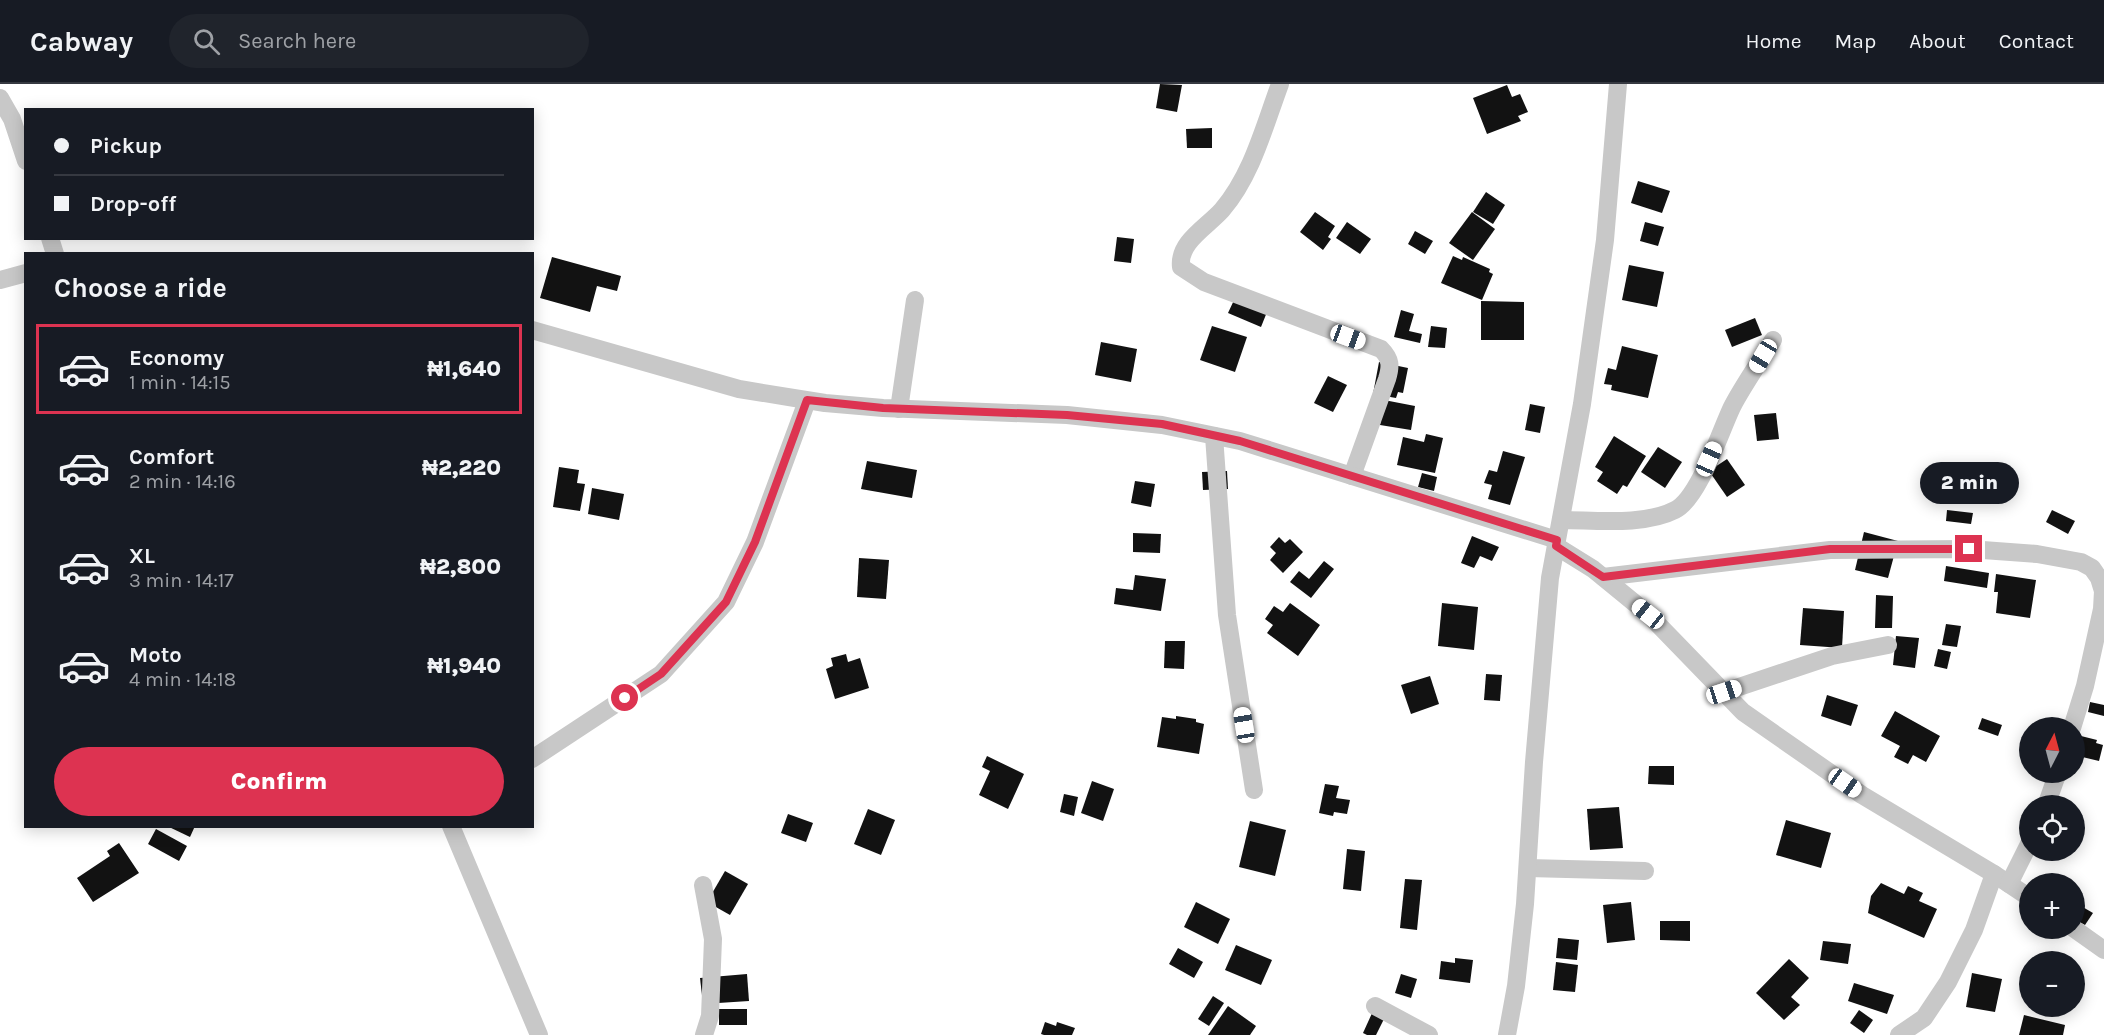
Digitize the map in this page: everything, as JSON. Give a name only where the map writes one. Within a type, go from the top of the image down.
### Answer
[{"type":"street","points":[[1280,84],[1250,166],[1223,209],[1185,247],[1180,257],[1181,267],[1204,282],[1381,349],[1389,357],[1390,368],[1387,379],[1352,476]]},
{"type":"street","points":[[1507,1035],[1516,986],[1528,868],[1534,762],[1548,601],[1582,404],[1605,240],[1618,84]]},
{"type":"street","points":[[0,98],[12,118],[24,155]]},
{"type":"street","points":[[0,280],[24,274]]},
{"type":"street","points":[[899,409],[915,300]]},
{"type":"street","points":[[534,331],[739,389],[807,400],[899,409],[1067,415],[1162,424],[1240,441],[1557,543],[1648,614],[1743,712],[1862,795],[2019,891]]},
{"type":"street","points":[[1561,520],[1615,521],[1654,517],[1676,510],[1692,495],[1733,405],[1773,340]]},
{"type":"street","points":[[534,758],[661,674],[726,602],[755,542],[807,400]]},
{"type":"street","points":[[1214,435],[1227,615],[1254,790]]},
{"type":"street","points":[[1603,577],[1830,549],[1969,549],[2037,554],[2081,562],[2092,568],[2099,578],[2103,591],[2102,609],[2085,686],[2075,717]]},
{"type":"street","points":[[1724,692],[1832,656],[1888,645]]},
{"type":"street","points":[[453,828],[457,844],[539,1035]]},
{"type":"street","points":[[2009,884],[2020,861]]},
{"type":"street","points":[[1528,868],[1645,871]]},
{"type":"street","points":[[1899,1035],[1924,1018],[1948,982],[1974,930],[1994,874]]},
{"type":"street","points":[[703,885],[713,939],[710,1016],[704,1035]]},
{"type":"street","points":[[2085,937],[2104,950]]},
{"type":"street","points":[[1375,1006],[1429,1035]]},
{"type":"building","points":[[1160,84],[1182,85],[1177,112],[1156,108]]},
{"type":"building","points":[[1507,85],[1512,97],[1520,94],[1528,112],[1518,116],[1521,121],[1487,134],[1473,98]]},
{"type":"building","points":[[1212,128],[1212,148],[1187,148],[1186,129]]},
{"type":"building","points":[[1638,181],[1670,191],[1662,213],[1631,203]]},
{"type":"building","points":[[1486,192],[1505,205],[1493,224],[1473,212]]},
{"type":"building","points":[[1315,212],[1335,226],[1328,237],[1331,239],[1323,250],[1300,232]]},
{"type":"building","points":[[1472,212],[1495,229],[1473,260],[1449,243]]},
{"type":"building","points":[[1347,222],[1371,239],[1360,254],[1336,238]]},
{"type":"building","points":[[1645,222],[1664,227],[1658,246],[1640,241]]},
{"type":"building","points":[[1415,231],[1433,241],[1425,254],[1408,244]]},
{"type":"building","points":[[1117,237],[1134,239],[1131,263],[1114,261]]},
{"type":"building","points":[[1453,256],[1462,260],[1463,257],[1490,269],[1489,272],[1493,274],[1482,300],[1441,283]]},
{"type":"building","points":[[552,257],[621,276],[617,291],[597,286],[590,312],[540,298]]},
{"type":"building","points":[[1629,265],[1664,272],[1657,307],[1622,300]]},
{"type":"building","points":[[1235,298],[1267,312],[1261,327],[1228,313]]},
{"type":"building","points":[[1481,301],[1524,302],[1524,340],[1481,340]]},
{"type":"building","points":[[1401,310],[1414,314],[1409,331],[1422,334],[1420,343],[1394,337]]},
{"type":"building","points":[[1755,318],[1762,335],[1732,347],[1725,330]]},
{"type":"building","points":[[1212,326],[1247,337],[1235,372],[1200,360]]},
{"type":"building","points":[[1431,326],[1447,328],[1445,348],[1428,347]]},
{"type":"building","points":[[1101,342],[1137,349],[1131,382],[1095,375]]},
{"type":"building","points":[[1622,346],[1658,355],[1648,398],[1611,390],[1612,385],[1604,384],[1608,368],[1616,370]]},
{"type":"building","points":[[1379,362],[1408,368],[1403,393],[1398,392],[1396,398],[1373,394]]},
{"type":"building","points":[[1328,376],[1347,385],[1333,412],[1314,403]]},
{"type":"building","points":[[1384,400],[1415,406],[1411,430],[1380,425]]},
{"type":"building","points":[[1530,404],[1545,407],[1540,433],[1525,430]]},
{"type":"building","points":[[1776,413],[1779,439],[1757,441],[1754,415]]},
{"type":"building","points":[[1426,434],[1443,438],[1435,473],[1397,465],[1403,437],[1424,442]]},
{"type":"building","points":[[1614,436],[1646,456],[1627,487],[1623,485],[1617,494],[1597,481],[1603,472],[1595,467]]},
{"type":"building","points":[[1658,447],[1682,462],[1665,488],[1641,472]]},
{"type":"building","points":[[1503,451],[1525,457],[1510,505],[1488,499],[1492,485],[1484,483],[1489,470],[1497,472]]},
{"type":"building","points":[[1727,459],[1745,485],[1727,497],[1709,471]]},
{"type":"building","points":[[867,461],[917,470],[912,498],[861,489]]},
{"type":"building","points":[[559,467],[579,470],[577,483],[585,484],[580,511],[553,507]]},
{"type":"building","points":[[1227,471],[1228,489],[1203,490],[1202,472]]},
{"type":"building","points":[[1422,473],[1437,477],[1434,491],[1418,487]]},
{"type":"building","points":[[1135,481],[1155,484],[1151,507],[1131,503]]},
{"type":"building","points":[[592,488],[624,494],[619,520],[588,514]]},
{"type":"building","points":[[1947,510],[1973,513],[1971,524],[1946,521]]},
{"type":"building","points":[[2052,510],[2075,521],[2068,534],[2046,522]]},
{"type":"building","points":[[1864,532],[1898,541],[1888,578],[1855,570]]},
{"type":"building","points":[[1133,533],[1161,534],[1160,553],[1133,552]]},
{"type":"building","points":[[1472,536],[1499,547],[1492,561],[1480,556],[1474,568],[1461,563]]},
{"type":"building","points":[[1279,537],[1285,543],[1290,539],[1303,552],[1283,573],[1270,560],[1276,553],[1270,547]]},
{"type":"building","points":[[859,558],[889,560],[886,599],[857,597]]},
{"type":"building","points":[[1324,561],[1334,569],[1311,598],[1290,582],[1299,571],[1309,579]]},
{"type":"building","points":[[1946,566],[1989,573],[1987,588],[1944,581]]},
{"type":"building","points":[[1996,574],[2036,580],[2030,618],[1996,613],[1998,592],[1994,592]]},
{"type":"building","points":[[1135,575],[1166,579],[1161,611],[1114,604],[1116,588],[1133,590]]},
{"type":"building","points":[[1876,595],[1893,596],[1892,628],[1875,628]]},
{"type":"building","points":[[1290,603],[1320,625],[1298,656],[1267,633],[1273,625],[1265,619],[1274,606],[1283,612]]},
{"type":"building","points":[[1442,603],[1478,607],[1474,650],[1438,646]]},
{"type":"building","points":[[1803,608],[1844,611],[1842,648],[1800,645]]},
{"type":"building","points":[[1946,624],[1961,626],[1957,647],[1942,645]]},
{"type":"building","points":[[1896,636],[1919,638],[1915,668],[1893,665]]},
{"type":"building","points":[[1165,641],[1185,641],[1184,669],[1164,668]]},
{"type":"building","points":[[1938,649],[1951,652],[1947,669],[1934,666]]},
{"type":"building","points":[[846,654],[848,662],[860,658],[869,688],[835,699],[826,669],[833,666],[831,658]]},
{"type":"building","points":[[1486,674],[1502,675],[1500,701],[1484,700]]},
{"type":"building","points":[[1430,676],[1439,704],[1411,714],[1401,685]]},
{"type":"building","points":[[1827,695],[1858,705],[1851,726],[1821,716]]},
{"type":"building","points":[[2090,702],[2104,705],[2104,716],[2088,712]]},
{"type":"building","points":[[1895,711],[1940,736],[1926,762],[1913,755],[1908,764],[1894,757],[1900,746],[1881,736]]},
{"type":"building","points":[[1176,716],[1196,719],[1196,722],[1204,724],[1199,754],[1157,747],[1162,717],[1176,719]]},
{"type":"building","points":[[1982,718],[2002,725],[1998,736],[1978,729]]},
{"type":"building","points":[[2085,737],[2097,740],[2096,743],[2103,745],[2099,761],[2085,758]]},
{"type":"building","points":[[987,756],[1024,774],[1008,809],[979,795],[990,771],[982,767]]},
{"type":"building","points":[[1649,766],[1674,766],[1674,785],[1648,784]]},
{"type":"building","points":[[1092,781],[1114,789],[1103,821],[1081,813]]},
{"type":"building","points":[[1325,784],[1339,786],[1336,798],[1350,800],[1347,814],[1334,812],[1333,816],[1319,813]]},
{"type":"building","points":[[1064,794],[1078,797],[1074,816],[1060,812]]},
{"type":"building","points":[[1619,807],[1623,848],[1590,850],[1587,809]]},
{"type":"building","points":[[868,809],[895,820],[881,855],[854,844]]},
{"type":"building","points":[[788,814],[813,823],[806,842],[781,833]]},
{"type":"building","points":[[1786,820],[1831,833],[1821,868],[1776,855]]},
{"type":"building","points":[[1250,821],[1286,830],[1275,876],[1239,867]]},
{"type":"building","points":[[171,828],[194,828],[190,837]]},
{"type":"building","points":[[156,829],[187,846],[179,861],[148,844]]},
{"type":"building","points":[[119,843],[139,873],[93,902],[77,878],[110,856],[107,851]]},
{"type":"building","points":[[1347,849],[1365,851],[1361,891],[1343,889]]},
{"type":"building","points":[[725,871],[748,884],[730,915],[707,902]]},
{"type":"building","points":[[1405,879],[1422,880],[1417,930],[1400,928]]},
{"type":"building","points":[[1881,883],[1904,894],[1908,886],[1923,893],[1919,901],[1937,909],[1924,938],[1868,913],[1871,896]]},
{"type":"building","points":[[1196,902],[1230,919],[1218,944],[1184,927]]},
{"type":"building","points":[[1631,902],[1635,940],[1607,943],[1603,905]]},
{"type":"building","points":[[2085,908],[2093,913],[2085,925]]},
{"type":"building","points":[[1660,921],[1690,921],[1690,941],[1660,940]]},
{"type":"building","points":[[1558,938],[1579,940],[1577,960],[1556,958]]},
{"type":"building","points":[[1823,941],[1851,944],[1848,964],[1820,960]]},
{"type":"building","points":[[1236,945],[1272,960],[1261,985],[1225,970]]},
{"type":"building","points":[[1178,948],[1203,962],[1194,978],[1169,964]]},
{"type":"building","points":[[1455,958],[1473,960],[1470,983],[1439,979],[1441,961],[1455,963]]},
{"type":"building","points":[[1789,959],[1809,978],[1791,997],[1800,1005],[1784,1020],[1756,993]]},
{"type":"building","points":[[1556,962],[1578,965],[1575,992],[1553,990]]},
{"type":"building","points":[[1972,973],[2002,979],[1995,1012],[1966,1007]]},
{"type":"building","points":[[747,974],[749,1001],[703,1004],[700,978]]},
{"type":"building","points":[[1401,974],[1417,979],[1411,998],[1395,993]]},
{"type":"building","points":[[1854,983],[1894,995],[1887,1014],[1848,1001]]},
{"type":"building","points":[[1213,996],[1224,1003],[1209,1026],[1198,1019]]},
{"type":"building","points":[[1228,1006],[1256,1026],[1250,1035],[1208,1035]]},
{"type":"building","points":[[719,1009],[747,1009],[747,1025],[719,1025]]},
{"type":"building","points":[[1859,1010],[1873,1020],[1864,1033],[1850,1023]]},
{"type":"building","points":[[1373,1011],[1385,1017],[1376,1035],[1367,1035],[1363,1033]]},
{"type":"building","points":[[2024,1017],[2065,1025],[2063,1035],[2019,1035]]},
{"type":"building","points":[[1045,1022],[1056,1026],[1057,1022],[1075,1028],[1072,1035],[1044,1035],[1041,1034]]},
{"type":"route","points":[[625,698],[661,674],[726,602],[755,542],[807,400],[883,408],[1067,415],[1162,424],[1240,441],[1557,540],[1556,546],[1603,577],[1830,549],[1969,549]]}]
